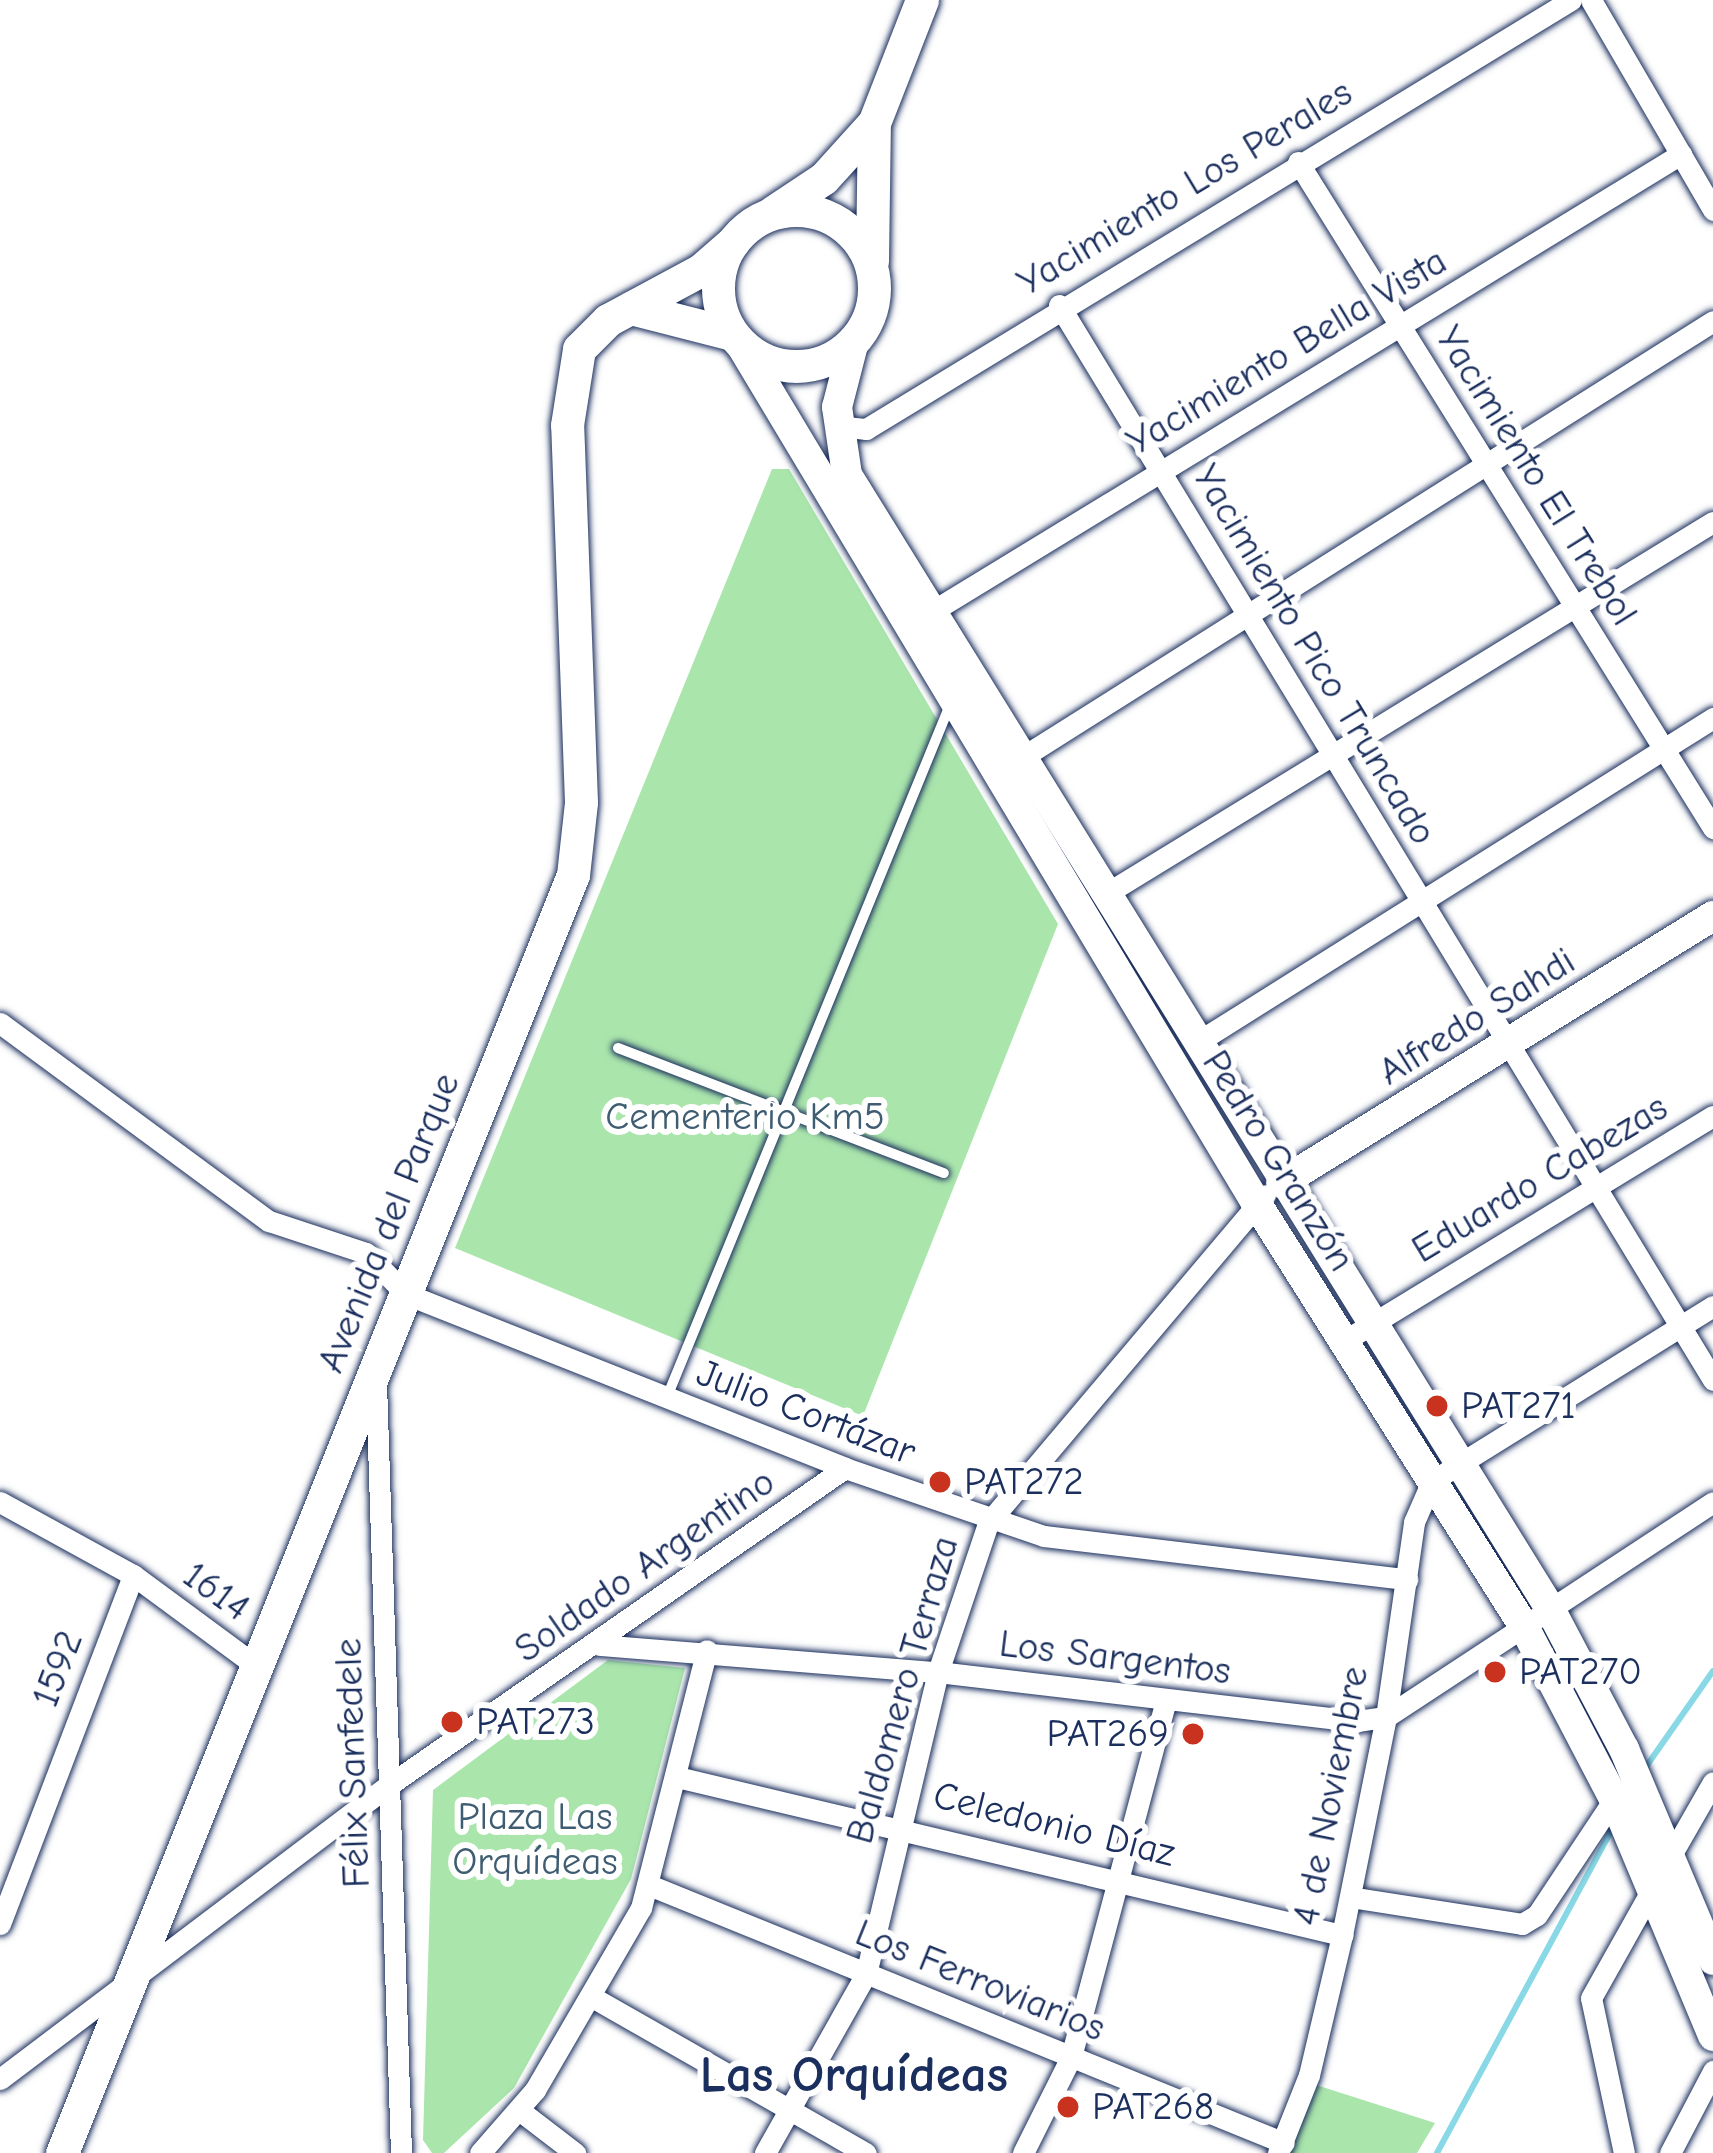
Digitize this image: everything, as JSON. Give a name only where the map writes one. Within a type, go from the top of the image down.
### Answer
[{"type":"main road","points":[[629,308],[736,339],[777,365],[805,367],[854,341],[869,317],[873,275],[867,202],[874,123],[922,0]]},
{"type":"main road","points":[[736,339],[717,295],[733,242],[824,178],[874,123]]},
{"type":"main road","points":[[765,216],[807,211],[833,220],[855,237],[873,275]]},
{"type":"main road","name":"Avenida del Parque","points":[[62,2153],[573,875],[581,802],[569,391],[579,349],[629,308],[701,270],[733,242]]},
{"type":"main road","name":"Pedro Granzón","points":[[736,339],[966,695],[1269,1192],[1371,1324],[1445,1472]]},
{"type":"main road","name":"Pedro Granzón","points":[[854,341],[837,426],[847,475],[931,612],[966,695],[1021,758],[1104,895],[1150,998],[1196,1043],[1344,1341],[1445,1472],[1534,1613],[1670,1857],[1713,1960]]},
{"type":"main road","name":"Alfredo Sahdi","points":[[1269,1192],[1713,916]]},
{"type":"main road","name":"Pedro Granzón","points":[[1534,1613],[1713,2036]]},
{"type":"street","name":"Yacimiento Los Perales","points":[[837,426],[866,429],[1059,304],[1570,0]]},
{"type":"street","points":[[1591,0],[1713,210]]},
{"type":"street","name":"Yacimiento Bella Vista","points":[[931,612],[1681,154]]},
{"type":"street","name":"Yacimiento El Trebol","points":[[1298,162],[1713,828]]},
{"type":"street","name":"Yacimiento Pico Truncado","points":[[1059,304],[1713,1380]]},
{"type":"street","points":[[1021,758],[1713,321]]},
{"type":"street","points":[[1104,895],[1713,522]]},
{"type":"street","points":[[1196,1043],[1713,718]]},
{"type":"street","points":[[0,1024],[269,1221],[366,1253],[406,1294]]},
{"type":"street","name":"Eduardo Cabezas","points":[[1344,1341],[1713,1116]]},
{"type":"street","name":"Baldomero Terraza","points":[[765,2153],[866,1974],[938,1672],[988,1523],[1269,1192]]},
{"type":"street","name":"Julio Cortázar","points":[[406,1294],[988,1523],[1407,1579]]},
{"type":"street","points":[[1445,1472],[1713,1306]]},
{"type":"street","name":"Félix Sanfedele","points":[[376,1370],[401,2153]]},
{"type":"street","name":"Soldado Argentino","points":[[0,2079],[133,1973],[389,1785],[599,1645],[845,1468]]},
{"type":"street","name":"4 de Noviembre","points":[[1281,2148],[1309,2075],[1342,1935],[1386,1717],[1414,1522],[1445,1472]]},
{"type":"street","name":"1614","points":[[0,1502],[133,1575],[258,1667]]},
{"type":"street","points":[[1386,1717],[1534,1613],[1713,1502]]},
{"type":"street","name":"1592","points":[[0,1924],[133,1575]]},
{"type":"street","name":"Los Sargentos","points":[[599,1645],[938,1672],[1165,1703],[1357,1721],[1386,1717]]},
{"type":"street","points":[[480,2153],[520,2110],[592,1997],[649,1886],[707,1650]]},
{"type":"street","points":[[1022,2153],[1071,2057],[1165,1703]]},
{"type":"street","name":"Celedonio Díaz","points":[[676,1777],[1121,1877],[1342,1935]]},
{"type":"street","points":[[1670,1857],[1713,1782]]},
{"type":"street","points":[[1350,1897],[1505,1925],[1537,1915],[1614,1798]]},
{"type":"street","name":"Los Ferroviarios","points":[[649,1886],[1071,2057],[1281,2148]]},
{"type":"street","points":[[1624,2153],[1591,1998],[1650,1893]]},
{"type":"street","points":[[592,1997],[866,2153]]},
{"type":"street","points":[[1670,2153],[1713,2071]]},
{"type":"street","points":[[520,2110],[575,2153]]},
{"type":"lane","points":[[667,1397],[938,720],[966,695]]},
{"type":"lane","points":[[617,1048],[944,1173]]},
{"type":"green space","name":"Cementerio Km5","points":[[772,469],[789,469],[1058,924],[863,1416],[455,1248]]},
{"type":"green space","name":"Plaza Las Orquídeas","points":[[608,1660],[685,1668],[631,1879],[514,2088],[444,2153],[432,2153],[423,2140],[433,1790]]},
{"type":"green space","points":[[1310,2083],[1435,2123],[1417,2153],[1287,2153]]},
{"type":"waterway","points":[[1643,1771],[1713,1671]]},
{"type":"waterway","points":[[1437,2153],[1614,1825]]},
{"type":"place","name":"PAT271","points":[[1437,1406]]},
{"type":"place","name":"PAT272","points":[[940,1482]]},
{"type":"place","name":"PAT270","points":[[1495,1672]]},
{"type":"place","name":"PAT273","points":[[452,1722]]},
{"type":"place","name":"PAT269","points":[[1193,1734]]},
{"type":"place","name":"PAT268","points":[[1068,2107]]},
{"type":"district","name":"Las Orquídeas","points":[[854,2075]]}]
